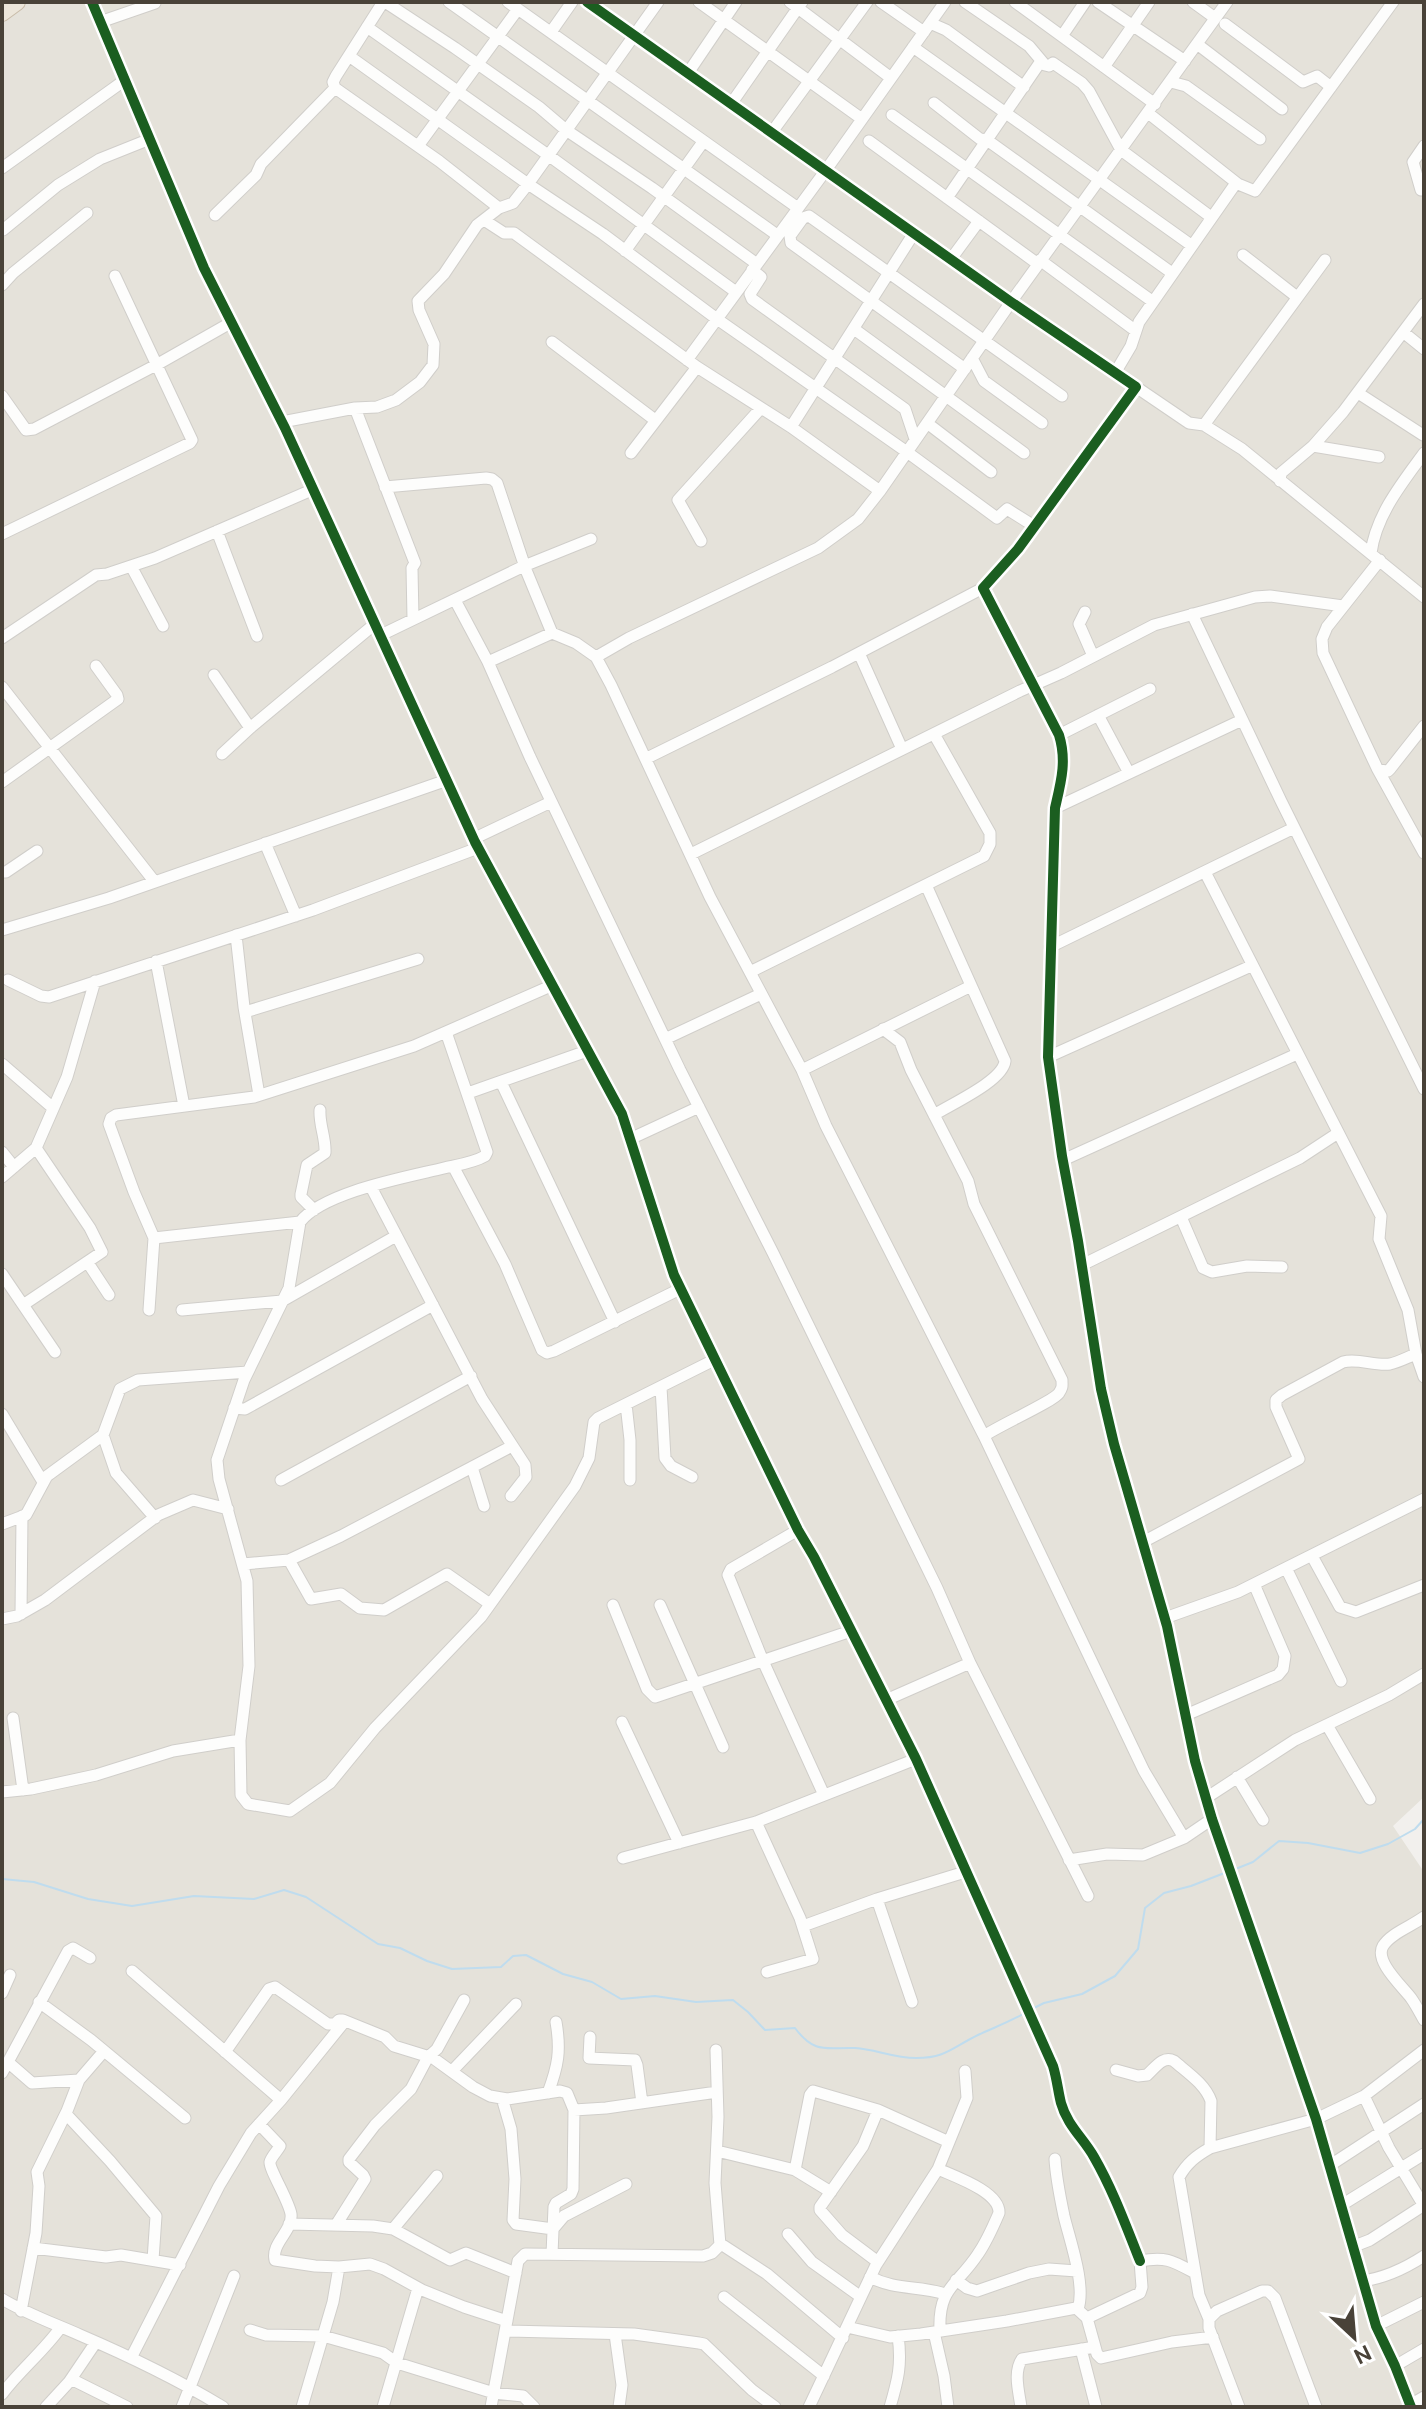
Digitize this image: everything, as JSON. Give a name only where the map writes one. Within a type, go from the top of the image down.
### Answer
[{"type":"highway","points":[[2,13],[17,2]]},
{"type":"street","points":[[92,2],[204,268],[314,489],[476,844],[622,1114],[680,1289],[798,1530],[916,1759],[1053,2066],[1061,2105],[1073,2129],[1093,2155],[1116,2201],[1140,2261],[1142,2287],[1140,2293],[1082,2313],[1070,2308],[1007,2321],[890,2337],[845,2332],[767,2274],[720,2245]]},
{"type":"street","points":[[499,208],[335,88],[333,82],[384,2],[477,63],[566,130],[664,196],[755,267],[761,277],[750,294],[752,299],[905,409],[915,439]]},
{"type":"street","points":[[449,2],[777,235]]},
{"type":"street","points":[[551,32],[572,2]]},
{"type":"street","points":[[587,2],[1115,373],[1189,423],[1204,425],[1242,449],[1424,597]]},
{"type":"street","points":[[282,422],[355,408],[377,407],[396,400],[420,382],[433,365],[434,344],[418,301],[444,274],[477,225],[499,208],[513,203],[658,2]]},
{"type":"street","points":[[699,2],[862,119]]},
{"type":"street","points":[[688,73],[736,2]]},
{"type":"street","points":[[772,132],[867,2]]},
{"type":"street","points":[[881,2],[927,27],[946,30],[1024,87]]},
{"type":"street","points":[[631,453],[692,364],[717,319],[945,2]]},
{"type":"street","points":[[965,2],[1029,46],[1045,65],[1053,63],[1082,83],[1121,150],[1211,217]]},
{"type":"street","points":[[1062,36],[1085,2]]},
{"type":"street","points":[[1098,2],[1185,61]]},
{"type":"street","points":[[1104,67],[1149,2]]},
{"type":"street","points":[[1193,2],[1303,82],[1317,76],[1331,87]]},
{"type":"street","points":[[596,657],[629,638],[818,548],[858,519],[1197,44],[1220,21],[1227,2]]},
{"type":"street","points":[[1018,3],[1104,67],[1236,183],[1255,191],[1393,2]]},
{"type":"street","points":[[100,22],[155,3]]},
{"type":"street","points":[[731,104],[797,4],[891,78]]},
{"type":"street","points":[[418,146],[498,36],[513,5],[798,208]]},
{"type":"street","points":[[367,27],[736,292]]},
{"type":"street","points":[[1197,44],[1282,109]]},
{"type":"street","points":[[913,47],[1191,245]]},
{"type":"street","points":[[349,56],[997,518],[1007,509],[1034,526]]},
{"type":"street","points":[[947,198],[1041,61]]},
{"type":"street","points":[[2,168],[125,80]]},
{"type":"street","points":[[1171,82],[1186,86],[1260,139]]},
{"type":"street","points":[[215,215],[256,175],[261,164],[309,112],[335,88]]},
{"type":"street","points":[[934,103],[980,139],[987,140],[1172,273]]},
{"type":"street","points":[[892,115],[1152,301]]},
{"type":"street","points":[[3,230],[58,185],[100,159],[150,139]]},
{"type":"street","points":[[869,141],[1136,331]]},
{"type":"street","points":[[625,251],[703,142]]},
{"type":"street","points":[[1421,190],[1413,162],[1424,146]]},
{"type":"street","points":[[1115,373],[1152,301],[1236,183]]},
{"type":"street","points":[[2,285],[87,213]]},
{"type":"street","points":[[1042,423],[984,381],[968,364],[791,243],[790,236],[803,218],[809,216],[1062,396]]},
{"type":"street","points":[[484,220],[504,233],[514,233],[692,364],[791,427],[880,491]]},
{"type":"street","points":[[951,259],[979,221]]},
{"type":"street","points":[[791,427],[914,233]]},
{"type":"street","points":[[1243,255],[1297,297]]},
{"type":"street","points":[[1204,425],[1325,260]]},
{"type":"street","points":[[2,534],[190,443],[192,436],[115,276]]},
{"type":"street","points":[[1280,481],[1281,473],[1313,446],[1358,393],[1424,304]]},
{"type":"street","points":[[2,396],[21,425],[26,430],[34,429],[232,322]]},
{"type":"street","points":[[854,329],[1024,453]]},
{"type":"street","points":[[1403,332],[1424,349]]},
{"type":"street","points":[[552,342],[655,420]]},
{"type":"street","points":[[647,758],[983,588],[1018,549],[1136,387]]},
{"type":"street","points":[[1358,393],[1423,435]]},
{"type":"street","points":[[355,408],[415,563],[412,568],[413,619]]},
{"type":"street","points":[[701,541],[678,500],[761,408]]},
{"type":"street","points":[[927,423],[991,472]]},
{"type":"street","points":[[1313,446],[1379,457]]},
{"type":"street","points":[[1424,453],[1392,498],[1372,541],[1375,556],[1322,639],[1323,653],[1378,770],[1424,853]]},
{"type":"street","points":[[385,487],[492,479],[497,483],[524,566],[552,633],[576,643],[596,657],[691,854],[802,1070],[826,1126],[895,1265],[984,1436],[1144,1771],[1184,1838]]},
{"type":"street","points":[[2,638],[96,575],[131,566],[314,489]]},
{"type":"street","points":[[217,531],[257,636]]},
{"type":"street","points":[[381,635],[524,566],[591,539]]},
{"type":"street","points":[[131,566],[163,626]]},
{"type":"street","points":[[983,588],[1059,735],[1064,751],[1064,770],[1055,808],[1048,1057],[1101,1389],[1165,1618],[1212,1819],[1316,2119],[1376,2326],[1411,2406],[1424,2397]]},
{"type":"street","points":[[691,854],[1154,625],[1255,597],[1270,596],[1343,606]]},
{"type":"street","points":[[455,600],[488,662],[551,802],[665,1039],[800,1307],[937,1588],[970,1663],[1088,1896]]},
{"type":"street","points":[[1085,612],[1079,624],[1093,656]]},
{"type":"street","points":[[1192,614],[1424,1089]]},
{"type":"street","points":[[222,754],[376,623]]},
{"type":"street","points":[[488,662],[552,633]]},
{"type":"street","points":[[859,653],[902,749]]},
{"type":"street","points":[[2,782],[118,699],[96,666]]},
{"type":"street","points":[[214,675],[250,728]]},
{"type":"street","points":[[2,687],[154,881]]},
{"type":"street","points":[[1059,735],[1150,689]]},
{"type":"street","points":[[1098,715],[1129,773]]},
{"type":"street","points":[[1055,808],[1242,720]]},
{"type":"street","points":[[1378,770],[1388,771],[1424,726]]},
{"type":"street","points":[[750,972],[984,856],[990,844],[990,833],[934,734]]},
{"type":"street","points":[[2,930],[109,898],[447,780]]},
{"type":"street","points":[[8,980],[45,997],[296,916],[476,844],[551,802]]},
{"type":"street","points":[[1050,947],[1294,828]]},
{"type":"street","points":[[265,843],[296,916]]},
{"type":"street","points":[[2,872],[37,851]]},
{"type":"street","points":[[1205,872],[1381,1216],[1379,1239],[1408,1310],[1416,1354],[1424,1377]]},
{"type":"street","points":[[926,885],[1000,1046],[1005,1067],[997,1077],[934,1115]]},
{"type":"street","points":[[236,935],[259,1095]]},
{"type":"street","points":[[245,1012],[418,959]]},
{"type":"street","points":[[156,961],[184,1106]]},
{"type":"street","points":[[1048,1057],[1251,966]]},
{"type":"street","points":[[2,1177],[36,1148],[67,1077],[95,981]]},
{"type":"street","points":[[149,1310],[154,1238],[109,1124],[111,1118],[259,1095],[344,1070],[414,1046],[553,985]]},
{"type":"street","points":[[802,1070],[971,986]]},
{"type":"street","points":[[665,1039],[761,994]]},
{"type":"street","points":[[900,1042],[907,1018]]},
{"type":"street","points":[[883,1029],[900,1042],[911,1070],[968,1181],[986,1230],[1062,1380],[1058,1395],[984,1436]]},
{"type":"street","points":[[154,1238],[300,1222],[331,1200],[482,1159],[487,1152],[446,1032]]},
{"type":"street","points":[[468,1093],[587,1051]]},
{"type":"street","points":[[1063,1160],[1297,1054]]},
{"type":"street","points":[[2,1064],[53,1108]]},
{"type":"street","points":[[501,1082],[615,1322]]},
{"type":"street","points":[[630,1139],[699,1107]]},
{"type":"street","points":[[314,1210],[301,1194],[307,1165],[325,1153],[319,1123],[320,1110]]},
{"type":"street","points":[[1082,1265],[1300,1158],[1338,1133]]},
{"type":"street","points":[[23,1305],[101,1255],[90,1228],[36,1148]]},
{"type":"street","points":[[2,1152],[14,1167]]},
{"type":"street","points":[[453,1166],[505,1264],[542,1350],[547,1353],[680,1289]]},
{"type":"street","points":[[371,1187],[471,1376],[527,1471],[511,1496]]},
{"type":"street","points":[[1181,1217],[1203,1268],[1212,1272],[1247,1266],[1282,1267]]},
{"type":"street","points":[[300,1222],[289,1288],[248,1372],[217,1460],[219,1479],[247,1581],[249,1666],[240,1740],[241,1795],[248,1804],[295,1809],[330,1783],[375,1728],[481,1617],[575,1486],[589,1458],[594,1422],[714,1360]]},
{"type":"street","points":[[182,1310],[282,1301],[396,1236]]},
{"type":"street","points":[[88,1263],[109,1295]]},
{"type":"street","points":[[2,1274],[55,1352]]},
{"type":"street","points":[[234,1408],[245,1409],[433,1305]]},
{"type":"street","points":[[1410,1323],[1422,1317]]},
{"type":"street","points":[[1143,1542],[1299,1459],[1276,1407],[1276,1400],[1282,1395],[1343,1362],[1390,1364],[1416,1354]]},
{"type":"street","points":[[2,1524],[29,1511],[47,1476],[103,1435],[120,1389],[128,1383],[248,1372]]},
{"type":"street","points":[[281,1480],[471,1376]]},
{"type":"street","points":[[661,1387],[665,1458],[671,1466],[692,1477]]},
{"type":"street","points":[[626,1404],[630,1480]]},
{"type":"street","points":[[2,1414],[43,1482]]},
{"type":"street","points":[[103,1435],[116,1473],[155,1518]]},
{"type":"street","points":[[243,1564],[289,1560],[512,1446]]},
{"type":"street","points":[[472,1467],[484,1506]]},
{"type":"street","points":[[1165,1618],[1254,1584],[1424,1499]]},
{"type":"street","points":[[2,1619],[8,1620],[45,1600],[155,1518],[193,1500],[228,1509]]},
{"type":"street","points":[[21,1614],[22,1516]]},
{"type":"street","points":[[798,1530],[729,1572],[729,1579],[824,1795]]},
{"type":"street","points":[[1312,1556],[1340,1607],[1350,1612],[1424,1585]]},
{"type":"street","points":[[289,1560],[311,1599],[341,1594],[360,1608],[384,1610],[447,1574],[490,1604]]},
{"type":"street","points":[[1286,1568],[1341,1681]]},
{"type":"street","points":[[1186,1715],[1278,1675],[1283,1669],[1285,1656],[1254,1584]]},
{"type":"street","points":[[613,1605],[655,1697],[851,1631]]},
{"type":"street","points":[[660,1605],[723,1747]]},
{"type":"street","points":[[886,1700],[970,1663]]},
{"type":"street","points":[[1206,1798],[1295,1740],[1389,1695],[1424,1674]]},
{"type":"street","points":[[13,1718],[23,1790]]},
{"type":"street","points":[[622,1722],[679,1843]]},
{"type":"street","points":[[1327,1725],[1370,1799]]},
{"type":"street","points":[[2,1792],[96,1775],[173,1751],[240,1740]]},
{"type":"street","points":[[623,1858],[756,1822],[916,1759]]},
{"type":"street","points":[[1237,1777],[1263,1820]]},
{"type":"street","points":[[1069,1860],[1107,1854],[1139,1856],[1184,1838],[1212,1819]]},
{"type":"street","points":[[756,1822],[803,1926],[813,1959],[767,1972]]},
{"type":"street","points":[[803,1926],[965,1872]]},
{"type":"street","points":[[877,1899],[912,2002]]},
{"type":"street","points":[[1424,1917],[1393,1936],[1382,1947],[1381,1956],[1424,2020]]},
{"type":"street","points":[[79,2080],[32,2083],[5,2068],[70,1949],[90,1958]]},
{"type":"street","points":[[132,1971],[281,2100]]},
{"type":"street","points":[[2,1993],[10,1975]]},
{"type":"street","points":[[225,2052],[271,1987],[275,1987],[328,2024],[345,2021],[385,2037],[394,2046],[440,2061],[490,2096],[502,2098],[567,2093],[574,2110],[573,2189],[571,2194],[556,2203],[552,2254]]},
{"type":"street","points":[[336,2225],[365,2179],[349,2159],[375,2125],[411,2089],[464,2000]]},
{"type":"street","points":[[39,2002],[185,2118]]},
{"type":"street","points":[[452,2071],[516,2004]]},
{"type":"street","points":[[131,2358],[219,2186],[251,2133],[345,2021]]},
{"type":"street","points":[[548,2093],[559,2064],[556,2022]]},
{"type":"street","points":[[590,2037],[589,2058],[635,2060],[642,2103]]},
{"type":"street","points":[[491,2407],[518,2261],[525,2254],[703,2256],[720,2245],[715,2183],[716,2050]]},
{"type":"street","points":[[1239,2407],[1199,2295],[1179,2177],[1194,2158],[1210,2148],[1316,2119],[1364,2096],[1424,2050]]},
{"type":"street","points":[[21,2311],[33,2248],[39,2186],[37,2172],[79,2080],[104,2051]]},
{"type":"street","points":[[1116,2070],[1138,2076],[1147,2075],[1163,2060],[1174,2061],[1209,2095],[1210,2148]]},
{"type":"street","points":[[809,2407],[878,2262],[938,2169],[967,2098],[965,2071]]},
{"type":"street","points":[[795,2170],[813,2091],[878,2110],[949,2142]]},
{"type":"street","points":[[574,2110],[717,2092]]},
{"type":"street","points":[[1352,2247],[1370,2240],[1424,2206],[1401,2169],[1364,2096]]},
{"type":"street","points":[[502,2098],[511,2129],[515,2179],[513,2220],[516,2224],[553,2229]]},
{"type":"street","points":[[1329,2166],[1424,2104]]},
{"type":"street","points":[[878,2110],[863,2146],[820,2207],[821,2213],[842,2235],[878,2262]]},
{"type":"street","points":[[66,2114],[156,2216],[153,2260]]},
{"type":"street","points":[[259,2124],[280,2146],[270,2165],[286,2194],[291,2214],[274,2253],[275,2260],[315,2266],[370,2264],[506,2326],[634,2334],[704,2344],[752,2390],[775,2407]]},
{"type":"street","points":[[717,2151],[795,2170],[831,2192]]},
{"type":"street","points":[[1340,2206],[1424,2154]]},
{"type":"street","points":[[1055,2159],[1082,2313],[1098,2357],[1213,2337]]},
{"type":"street","points":[[938,2169],[975,2185],[1000,2207],[978,2255],[945,2294],[939,2316],[937,2332],[948,2407]]},
{"type":"street","points":[[393,2229],[437,2176]]},
{"type":"street","points":[[553,2229],[564,2216],[626,2184]]},
{"type":"street","points":[[289,2224],[393,2229],[450,2260],[466,2253],[516,2273]]},
{"type":"street","points":[[788,2234],[812,2262],[861,2297]]},
{"type":"street","points":[[33,2248],[106,2257],[121,2255],[180,2265]]},
{"type":"street","points":[[1362,2281],[1382,2278],[1424,2256]]},
{"type":"street","points":[[1140,2261],[1168,2259],[1195,2273]]},
{"type":"street","points":[[302,2407],[339,2267]]},
{"type":"street","points":[[956,2280],[977,2291],[1029,2273],[1049,2269],[1077,2271]]},
{"type":"street","points":[[182,2407],[234,2276]]},
{"type":"street","points":[[870,2277],[889,2286],[931,2289],[945,2294]]},
{"type":"street","points":[[383,2407],[418,2288]]},
{"type":"street","points":[[1209,2319],[1217,2311],[1268,2291],[1275,2298],[1316,2407]]},
{"type":"street","points":[[724,2297],[824,2376]]},
{"type":"street","points":[[2,2299],[21,2311],[131,2358],[223,2407]]},
{"type":"street","points":[[1376,2326],[1424,2302]]},
{"type":"street","points":[[2,2394],[12,2380],[45,2349],[61,2327]]},
{"type":"street","points":[[250,2330],[266,2335],[323,2336],[383,2353],[397,2363],[494,2393],[523,2396],[534,2407]]},
{"type":"street","points":[[615,2334],[622,2385],[619,2407]]},
{"type":"street","points":[[890,2407],[900,2370],[898,2336]]},
{"type":"street","points":[[46,2407],[71,2379],[96,2342]]},
{"type":"street","points":[[1021,2407],[1018,2384],[1020,2361],[1095,2347]]},
{"type":"street","points":[[1081,2349],[1096,2407]]},
{"type":"street","points":[[1395,2366],[1424,2349]]},
{"type":"street","points":[[71,2379],[127,2407]]},
{"type":"shaded area","points":[[2,2],[1424,2],[1424,1797],[1393,1826],[1424,1872],[1424,2407],[2,2407]]},
{"type":"waterway","points":[[1233,1870],[1253,1862],[1279,1841],[1360,1853],[1388,1844],[1415,1829],[1424,1819]]},
{"type":"waterway","points":[[1032,2009],[1082,1994],[1115,1976],[1138,1949],[1145,1908],[1164,1893],[1227,1872]]},
{"type":"waterway","points":[[2,1879],[34,1882],[88,1899],[132,1906],[194,1896],[254,1899],[284,1890],[306,1897],[378,1944],[400,1948],[452,1969],[501,1967],[513,1956],[526,1955],[563,1974],[592,1982],[621,1999],[655,1996],[696,2002],[733,2000],[765,2030],[795,2028],[802,2037],[822,2048],[862,2049],[908,2058],[926,2058],[949,2051],[1023,2014]]},
{"type":"cycle path","points":[[92,2],[204,268],[285,428],[475,842],[622,1114],[674,1275],[798,1530],[916,1759],[1053,2066],[1064,2111],[1101,2170],[1140,2261]]},
{"type":"cycle path","points":[[587,2],[1136,387],[1018,549],[983,588],[1059,735],[1063,754],[1055,808],[1048,1057],[1101,1389],[1167,1626],[1195,1761],[1212,1819],[1316,2119],[1376,2326],[1411,2407]]}]
